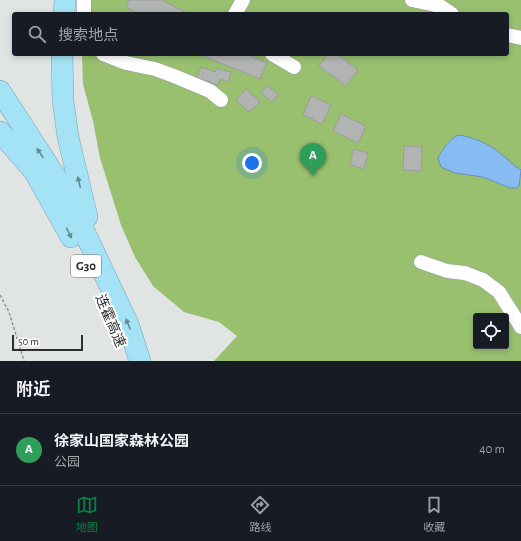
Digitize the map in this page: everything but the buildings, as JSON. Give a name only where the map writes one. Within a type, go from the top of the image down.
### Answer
[{"type":"highway","points":[[64,12],[66,0]]},
{"type":"highway","points":[[62,56],[63,101],[68,137],[88,218],[104,273]]},
{"type":"highway","points":[[0,90],[66,193],[104,273]]},
{"type":"highway","points":[[0,115],[37,174]]},
{"type":"highway","points":[[0,132],[37,174]]},
{"type":"highway","name":"连霍高速","points":[[37,174],[62,217],[104,304],[126,361]]},
{"type":"highway","name":"连霍高速","points":[[104,273],[128,324],[140,361]]},
{"type":"lane","points":[[84,0],[84,12]]},
{"type":"lane","points":[[235,12],[243,0]]},
{"type":"lane","points":[[412,0],[440,6],[449,12]]},
{"type":"lane","points":[[509,35],[521,38]]},
{"type":"lane","points":[[108,56],[126,63],[155,69],[174,76],[210,91],[221,100]]},
{"type":"lane","points":[[275,56],[294,67]]},
{"type":"lane","points":[[421,262],[447,271],[465,273],[483,280],[499,292],[521,327]]},
{"type":"path","points":[[0,295],[9,312],[24,361]]},
{"type":"green space","points":[[81,0],[521,0],[521,361],[214,361],[237,336],[219,322],[184,312],[153,286],[135,257],[121,225],[100,158],[93,121],[83,84],[82,56],[509,56],[509,12],[81,12]]},
{"type":"water","points":[[458,135],[472,138],[497,150],[521,170],[519,186],[517,188],[510,188],[483,177],[455,173],[441,167],[438,158],[446,145]]},
{"type":"place","name":"徐家山国家森林公园","points":[[313,176]]}]
